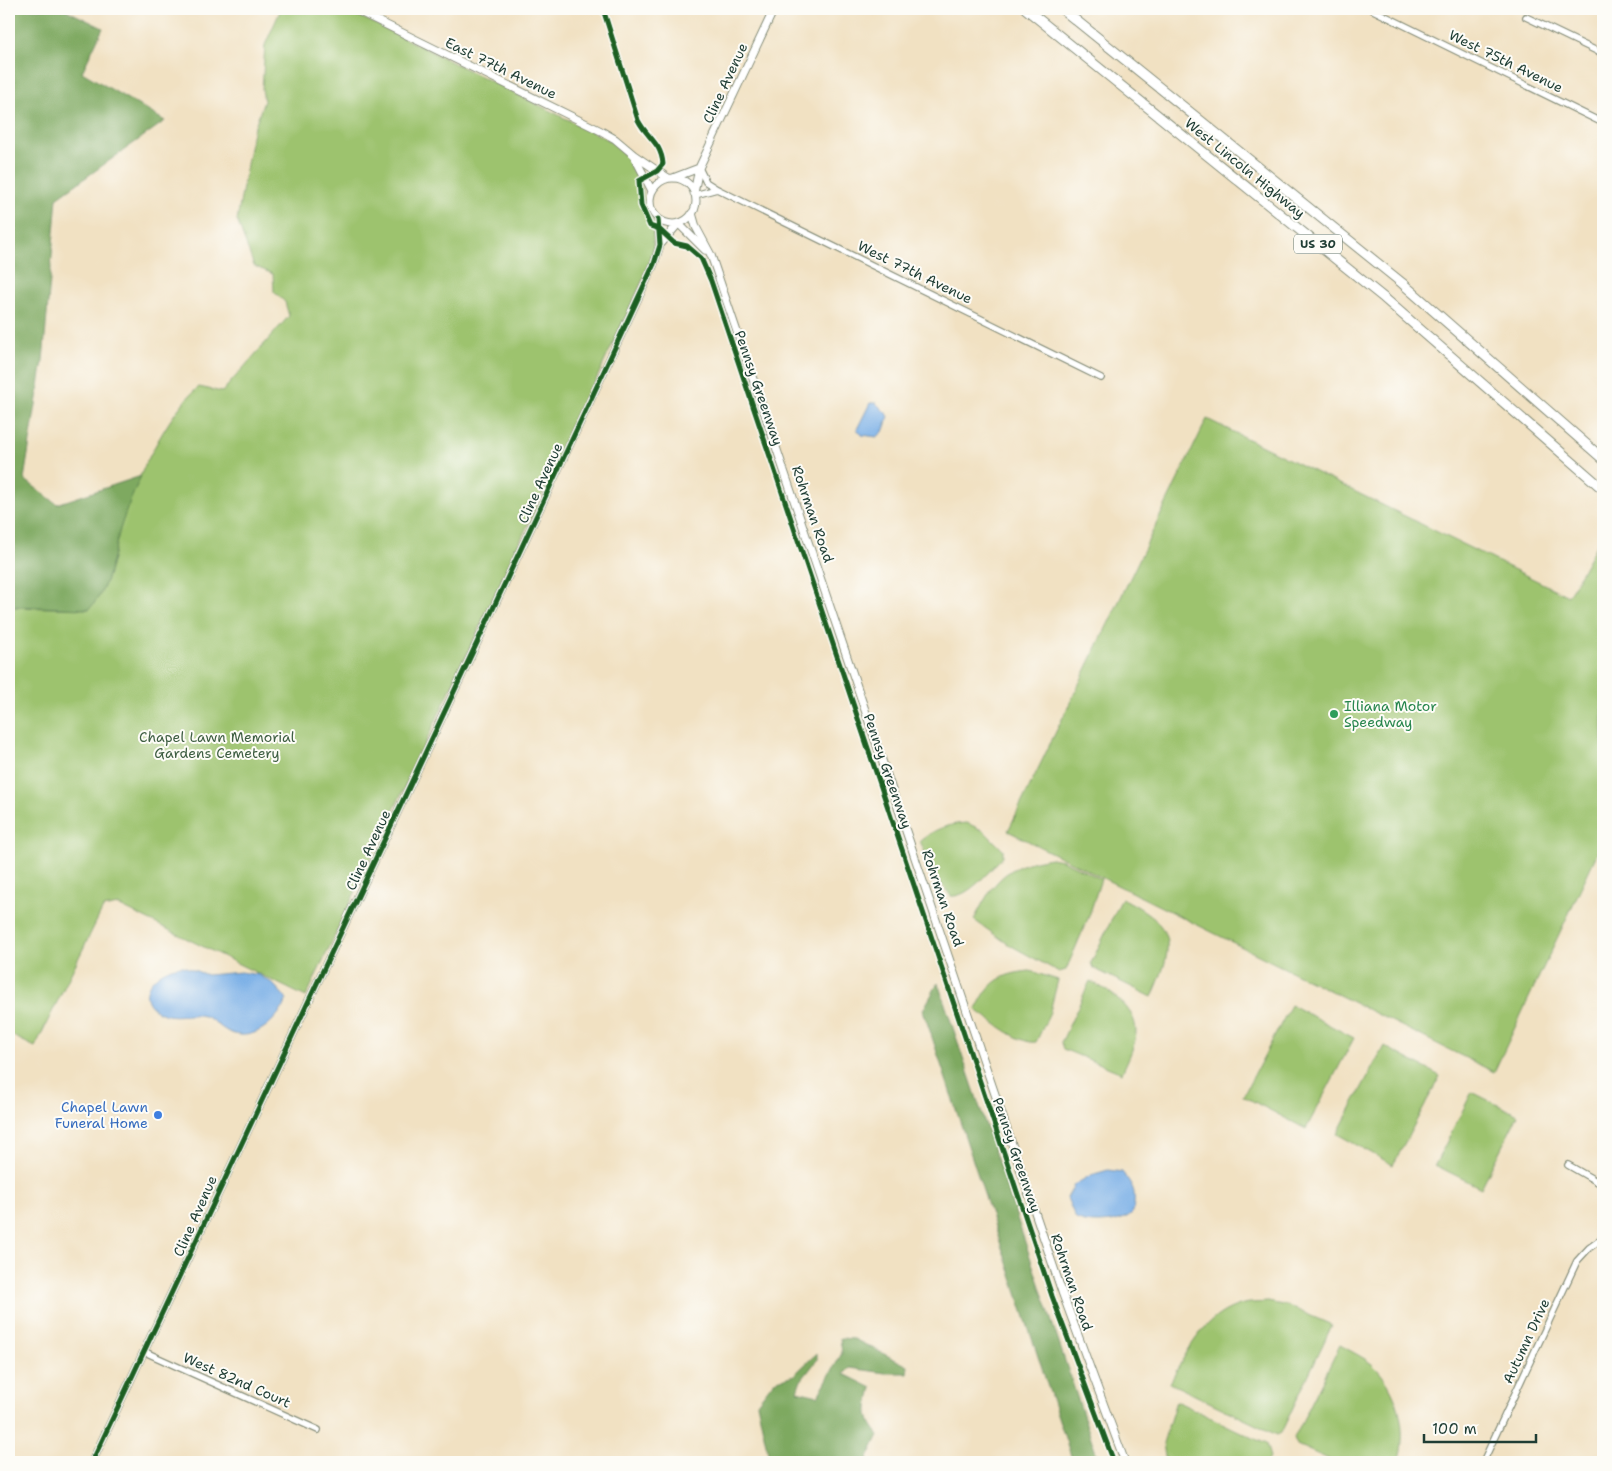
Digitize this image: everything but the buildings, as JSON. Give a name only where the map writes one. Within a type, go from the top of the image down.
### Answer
[{"type":"main road","name":"West Lincoln Highway","points":[[1026,9],[1384,298],[1603,489]]},
{"type":"main road","name":"West Lincoln Highway","points":[[1062,9],[1402,284],[1603,458]]},
{"type":"street","name":"East 77th Avenue","points":[[354,9],[601,131],[615,139],[634,155],[671,178]]},
{"type":"street","name":"Cline Avenue","points":[[695,194],[699,168],[774,9]]},
{"type":"street","name":"West 75th Avenue","points":[[1371,9],[1603,123]]},
{"type":"street","points":[[1526,17],[1603,54]]},
{"type":"street","name":"East 77th Avenue","points":[[634,155],[652,191]]},
{"type":"street","points":[[671,178],[688,184],[695,194],[696,205],[692,213],[678,224],[665,223],[658,219],[650,206],[652,191],[658,183],[671,178],[699,168]]},
{"type":"street","name":"West 77th Avenue","points":[[699,168],[706,182],[717,189],[1101,378]]},
{"type":"street","points":[[695,194],[717,189]]},
{"type":"street","name":"Rohrman Road","points":[[692,213],[696,227],[711,255],[817,561],[1062,1292],[1125,1462]]},
{"type":"street","name":"Cline Avenue","points":[[92,1462],[145,1352],[229,1168],[498,602],[654,264],[660,245],[658,219]]},
{"type":"street","name":"Cline Avenue","points":[[660,245],[678,224]]},
{"type":"street","name":"Rohrman Road","points":[[678,224],[711,255]]},
{"type":"street","points":[[1568,1165],[1603,1185]]},
{"type":"street","name":"Autumn Drive","points":[[1483,1462],[1577,1262],[1589,1248],[1603,1238]]},
{"type":"street","name":"West 82nd Court","points":[[145,1352],[318,1430]]},
{"type":"green space","points":[[9,9],[64,9],[103,28],[82,72],[165,121],[57,198],[43,361],[24,479],[57,504],[141,476],[124,517],[106,580],[102,590],[89,609],[9,606]]},
{"type":"green space","name":"Chapel Lawn Memorial Gardens Cemetery","points":[[281,9],[345,9],[615,143],[638,171],[646,204],[653,220],[653,252],[648,269],[306,997],[118,905],[103,908],[35,1047],[9,1034],[9,607],[89,609],[102,591],[126,509],[163,431],[187,399],[199,387],[222,392],[289,316],[285,302],[274,292],[273,274],[254,266],[237,220],[253,131],[264,101],[262,89],[265,45]]},
{"type":"green space","name":"Illiana Motor Speedway","points":[[1207,419],[1568,596],[1603,533],[1603,841],[1494,1072],[1008,831]]},
{"type":"green space","points":[[967,823],[984,831],[1003,850],[1003,856],[972,887],[958,895],[951,896],[936,877],[920,841],[942,828]]},
{"type":"green space","points":[[1051,858],[1062,860],[1101,879],[1089,916],[1066,970],[1059,972],[1008,944],[974,920],[988,894],[1003,877],[1022,865]]},
{"type":"green space","points":[[1122,898],[1153,918],[1162,928],[1166,938],[1165,963],[1152,997],[1093,968],[1091,963]]},
{"type":"green space","points":[[1030,971],[1058,980],[1049,1015],[1036,1042],[1029,1042],[1014,1036],[976,1010],[986,992],[997,981],[1011,974]]},
{"type":"green space","points":[[1090,981],[1117,998],[1131,1013],[1135,1022],[1134,1044],[1122,1073],[1063,1049],[1061,1043]]},
{"type":"green space","points":[[938,983],[1099,1462],[1073,1462],[923,1010]]},
{"type":"green space","points":[[1291,1005],[1354,1038],[1306,1129],[1243,1096]]},
{"type":"green space","points":[[1384,1046],[1440,1076],[1393,1165],[1337,1134]]},
{"type":"green space","points":[[1472,1092],[1518,1115],[1481,1188],[1435,1165]]},
{"type":"green space","points":[[1268,1302],[1288,1306],[1332,1325],[1281,1433],[1277,1435],[1170,1383],[1189,1348],[1205,1327],[1214,1319],[1225,1311],[1241,1305]]},
{"type":"green space","points":[[840,1338],[854,1339],[908,1366],[907,1373],[885,1373],[850,1368],[844,1374],[872,1388],[868,1413],[874,1429],[879,1435],[866,1462],[770,1462],[757,1403],[774,1381],[794,1375],[817,1353],[817,1360],[800,1382],[797,1391],[818,1396],[842,1353]]},
{"type":"green space","points":[[1340,1345],[1373,1365],[1382,1375],[1395,1398],[1402,1424],[1401,1450],[1398,1462],[1335,1462],[1297,1445],[1294,1438]]},
{"type":"green space","points":[[1176,1401],[1266,1444],[1270,1457],[1267,1462],[1166,1462],[1163,1443]]},
{"type":"water","points":[[870,403],[876,403],[889,416],[883,432],[877,437],[862,435],[857,429]]},
{"type":"water","points":[[183,966],[207,975],[241,972],[259,975],[272,983],[287,999],[271,1022],[255,1033],[246,1035],[236,1035],[227,1031],[204,1016],[176,1016],[159,1012],[150,1005],[147,997],[147,990],[151,982],[165,971]]},
{"type":"water","points":[[1108,1170],[1122,1172],[1130,1182],[1134,1190],[1133,1212],[1122,1219],[1106,1223],[1089,1223],[1076,1219],[1067,1198],[1074,1185],[1091,1175]]},
{"type":"cycle path","name":"Pennsy Greenway","points":[[603,9],[638,120],[657,145],[662,157],[663,164],[657,171],[639,181],[641,205],[650,226],[659,229],[674,243],[687,246],[701,258],[711,281],[1052,1296],[1114,1462]]},
{"type":"cycle path","points":[[92,1462],[654,264],[660,245],[658,219]]},
{"type":"place","name":"Illiana Motor Speedway","points":[[1334,714]]},
{"type":"place","name":"Chapel Lawn Funeral Home","points":[[158,1115]]}]
